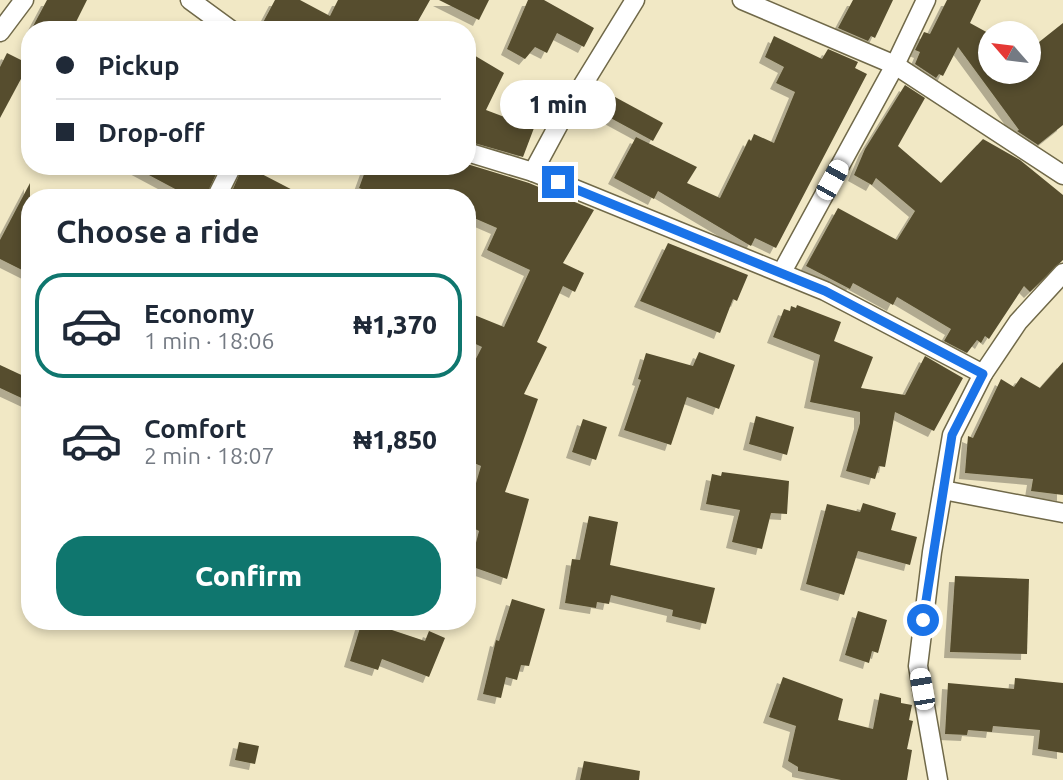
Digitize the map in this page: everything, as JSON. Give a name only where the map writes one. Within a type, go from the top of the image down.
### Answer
[{"type":"street","points":[[0,32],[24,0]]},
{"type":"street","points":[[190,0],[219,21]]},
{"type":"street","points":[[533,172],[635,0]]},
{"type":"street","points":[[742,0],[895,65],[1063,175]]},
{"type":"street","points":[[782,272],[895,65],[926,0]]},
{"type":"street","points":[[476,155],[533,172],[782,272],[825,291],[983,374]]},
{"type":"street","points":[[938,780],[918,666],[952,435],[983,374],[1018,322],[1063,273]]},
{"type":"street","points":[[943,490],[1063,513]]},
{"type":"building","points":[[47,0],[87,0],[76,21],[36,21]]},
{"type":"building","points":[[275,0],[300,0],[330,16],[338,0],[430,0],[418,21],[264,21]]},
{"type":"building","points":[[439,0],[489,0],[479,20]]},
{"type":"building","points":[[528,0],[544,0],[594,28],[584,47],[557,33],[547,53],[535,47],[525,59],[507,49]]},
{"type":"building","points":[[853,0],[893,0],[875,38],[871,36],[868,41],[838,28]]},
{"type":"building","points":[[947,0],[981,0],[970,23],[978,27],[978,74],[958,47],[943,76],[939,74],[936,78],[915,64],[920,52],[915,50],[924,32],[930,34]]},
{"type":"building","points":[[1063,23],[1063,125],[1038,145],[1017,131],[1019,130],[985,84],[1041,84],[1041,40]]},
{"type":"building","points":[[774,36],[822,59],[828,49],[858,62],[855,68],[867,74],[776,248],[755,238],[751,246],[658,191],[654,199],[614,178],[636,137],[697,167],[687,183],[720,198],[749,139],[751,141],[754,134],[774,143],[795,92],[776,83],[784,67],[765,57]]},
{"type":"building","points":[[7,53],[21,60],[21,79],[0,118],[0,67]]},
{"type":"building","points":[[476,56],[504,73],[486,110],[534,128],[523,157],[476,144]]},
{"type":"building","points":[[905,85],[925,98],[898,146],[941,183],[983,139],[1020,160],[1063,195],[1063,260],[1030,292],[1024,286],[989,339],[985,336],[981,343],[977,340],[967,353],[944,341],[951,329],[897,297],[893,305],[853,283],[850,289],[806,266],[838,208],[897,240],[915,211],[876,178],[872,185],[854,175],[865,149]]},
{"type":"building","points":[[615,97],[663,123],[653,141],[605,115]]},
{"type":"building","points":[[476,167],[529,183],[594,210],[563,263],[584,273],[575,292],[563,286],[537,342],[547,347],[524,394],[538,399],[505,492],[529,499],[507,579],[476,568],[479,531],[476,530],[476,483],[481,466],[476,464],[476,359],[482,347],[476,344],[476,316],[504,327],[530,270],[487,250],[497,228],[476,219],[476,189],[359,188],[364,175],[476,175]]},
{"type":"building","points":[[149,175],[216,175],[209,189],[175,189]]},
{"type":"building","points":[[239,175],[264,175],[291,189],[233,189]]},
{"type":"building","points":[[21,200],[21,270],[0,259],[0,240]]},
{"type":"building","points":[[668,243],[748,275],[737,301],[733,299],[720,333],[640,301]]},
{"type":"building","points":[[797,305],[841,322],[834,341],[873,357],[861,388],[905,395],[925,356],[963,378],[934,431],[895,412],[885,467],[879,466],[875,479],[846,471],[860,423],[860,412],[810,402],[820,355],[773,337],[784,309],[790,311],[791,306],[796,308]]},
{"type":"building","points":[[699,352],[735,365],[719,409],[687,397],[671,445],[624,430],[641,380],[638,379],[646,353],[693,366]]},
{"type":"building","points":[[1063,362],[1063,495],[1031,491],[1033,479],[965,473],[968,436],[973,438],[1001,379],[1014,387],[1021,377],[1040,388]]},
{"type":"building","points":[[0,365],[21,375],[21,398],[0,388]]},
{"type":"building","points":[[756,416],[794,427],[787,455],[749,444]]},
{"type":"building","points":[[583,419],[607,427],[596,460],[572,452]]},
{"type":"building","points":[[722,472],[789,481],[787,514],[771,513],[762,549],[732,542],[740,510],[706,504],[712,474],[721,476]]},
{"type":"building","points":[[863,503],[896,513],[891,530],[917,537],[910,565],[858,551],[844,595],[806,584],[827,504],[860,512]]},
{"type":"building","points":[[589,516],[618,522],[610,565],[715,588],[706,624],[672,616],[673,610],[611,595],[609,604],[597,602],[596,608],[565,603],[572,559],[580,560]]},
{"type":"building","points":[[955,576],[1029,579],[1027,654],[950,652]]},
{"type":"building","points":[[512,599],[545,609],[529,666],[521,665],[517,680],[506,677],[501,698],[483,694],[496,640],[499,641]]},
{"type":"building","points":[[858,611],[887,620],[878,653],[872,651],[869,663],[845,655]]},
{"type":"building","points":[[359,630],[392,630],[425,641],[429,631],[445,638],[429,677],[382,659],[378,670],[350,661]]},
{"type":"building","points":[[783,677],[843,699],[838,720],[873,729],[880,693],[901,698],[901,703],[912,705],[909,720],[913,721],[907,749],[912,750],[907,780],[841,780],[798,771],[798,767],[788,761],[796,726],[769,717]]},
{"type":"building","points":[[1015,678],[1063,683],[1063,753],[1038,749],[1040,730],[993,726],[992,732],[968,730],[967,735],[945,734],[948,683],[1014,689]]},
{"type":"building","points":[[239,742],[259,746],[255,764],[235,760]]},
{"type":"building","points":[[584,761],[640,771],[639,780],[580,780]]},
{"type":"route","points":[[558,182],[825,291],[983,374],[952,435],[923,620]]}]
